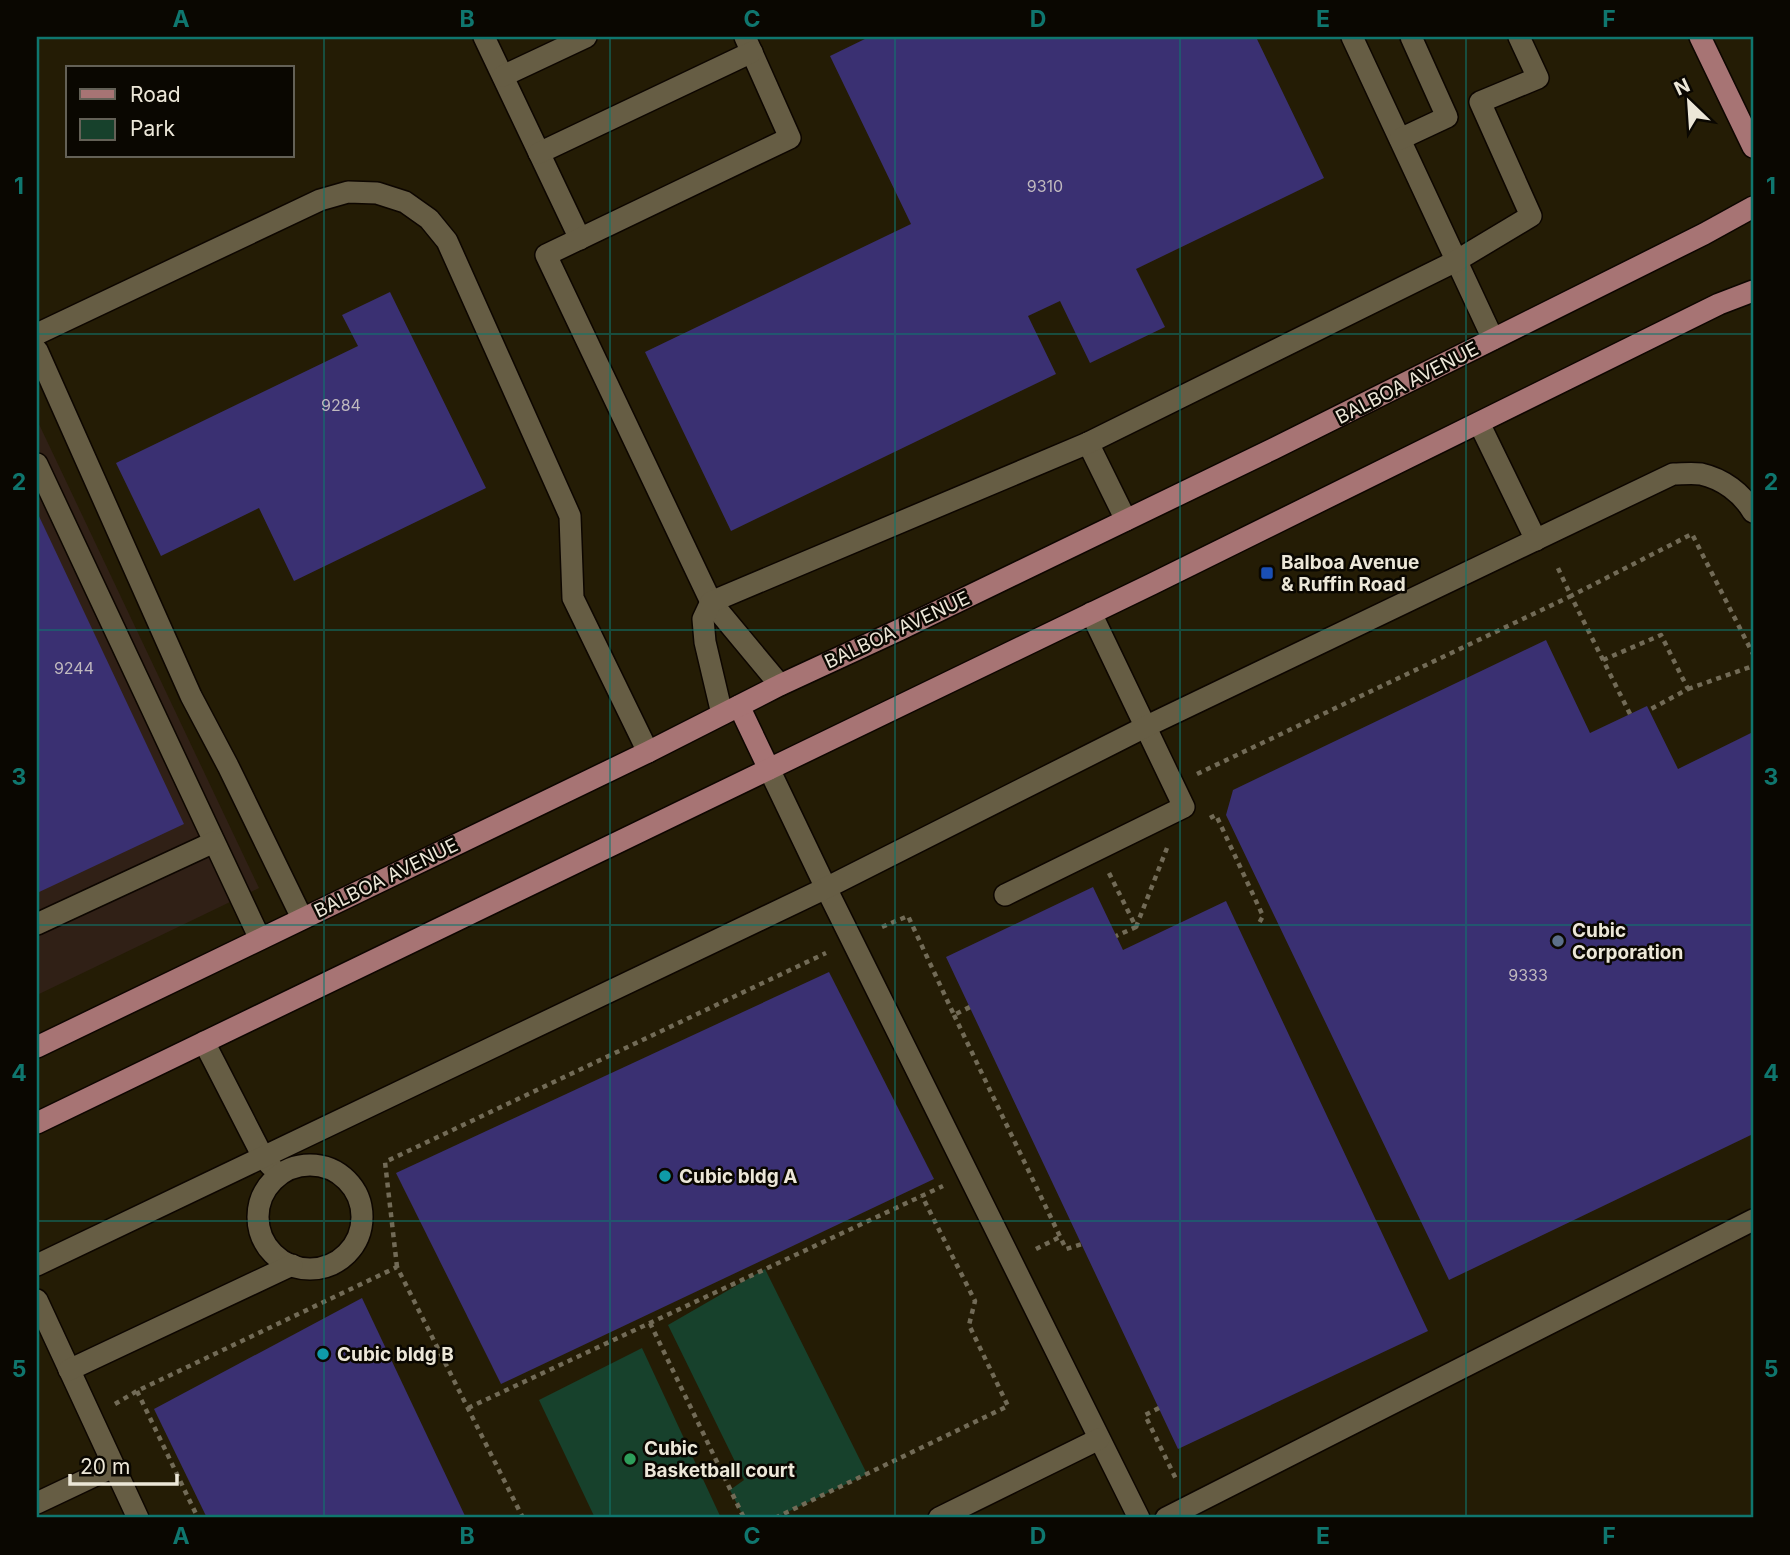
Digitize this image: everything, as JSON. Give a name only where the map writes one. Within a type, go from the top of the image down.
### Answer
[{"type":"main road","points":[[1700,37],[1753,147]]},
{"type":"main road","name":"BALBOA AVENUE","points":[[37,1047],[648,752],[780,685],[1126,520],[1753,208]]},
{"type":"main road","points":[[37,1123],[1091,614],[1719,304],[1753,291]]},
{"type":"main road","points":[[731,710],[769,769]]},
{"type":"lane","points":[[484,37],[580,239]]},
{"type":"lane","points":[[503,76],[586,37]]},
{"type":"lane","points":[[1352,37],[1493,339]]},
{"type":"lane","points":[[1411,37],[1447,117]]},
{"type":"lane","points":[[1400,139],[1538,78],[1519,37]]},
{"type":"lane","points":[[539,153],[748,45],[790,138],[546,255],[710,602],[780,685]]},
{"type":"lane","points":[[731,710],[705,642],[703,619],[710,602],[1088,443],[1456,261],[1531,216],[1480,103]]},
{"type":"lane","points":[[37,334],[320,200],[348,192],[377,193],[405,202],[429,219],[447,241],[570,516],[573,598],[648,752]]},
{"type":"lane","points":[[37,350],[191,696],[302,918]]},
{"type":"lane","points":[[1479,423],[1536,540]]},
{"type":"lane","points":[[1088,443],[1126,520]]},
{"type":"lane","points":[[37,464],[260,939]]},
{"type":"lane","points":[[37,1265],[826,888],[1145,727],[1673,474],[1700,474],[1726,484],[1747,501],[1753,512]]},
{"type":"lane","points":[[1005,895],[1184,807],[1091,614]]},
{"type":"lane","points":[[769,769],[1139,1518]]},
{"type":"lane","points":[[37,924],[214,842]]},
{"type":"lane","points":[[204,1042],[263,1157],[279,1177]]},
{"type":"lane","points":[[318,1165],[347,1180],[357,1194],[362,1209],[362,1226],[356,1241],[346,1254],[333,1264],[316,1269],[292,1265],[282,1261],[268,1248],[260,1233],[258,1214],[262,1197],[272,1182],[286,1171],[318,1165]]},
{"type":"lane","points":[[1166,1518],[1753,1220]]},
{"type":"lane","points":[[69,1370],[292,1265]]},
{"type":"lane","points":[[37,1300],[138,1518]]},
{"type":"lane","points":[[939,1518],[1100,1439]]},
{"type":"lane","points":[[37,1503],[113,1467]]},
{"type":"path","points":[[1201,785],[1196,774],[1571,596],[1692,534],[1753,654]]},
{"type":"path","points":[[1557,566],[1630,714]]},
{"type":"path","points":[[1603,660],[1661,635],[1688,689]]},
{"type":"path","points":[[1649,710],[1688,689],[1753,666]]},
{"type":"path","points":[[1211,805],[1263,916],[1258,925]]},
{"type":"path","points":[[1205,820],[1216,815]]},
{"type":"path","points":[[1116,936],[1136,927],[1169,845]]},
{"type":"path","points":[[1105,865],[1136,927]]},
{"type":"path","points":[[882,927],[908,916],[1066,1249],[1082,1244]]},
{"type":"path","points":[[523,1518],[397,1267],[385,1161],[830,951]]},
{"type":"path","points":[[954,1015],[970,1007]]},
{"type":"path","points":[[468,1408],[943,1186]]},
{"type":"path","points":[[775,1518],[1008,1406],[969,1325],[975,1301],[922,1196]]},
{"type":"path","points":[[1033,1251],[1060,1237]]},
{"type":"path","points":[[111,1406],[137,1391],[397,1267]]},
{"type":"path","points":[[650,1323],[744,1518]]},
{"type":"path","points":[[137,1391],[198,1518]]},
{"type":"path","points":[[1160,1408],[1145,1415],[1189,1506]]},
{"type":"shaded area","points":[[37,420],[259,888],[37,995]]},
{"type":"green space","points":[[765,1269],[867,1474],[775,1518],[744,1518],[730,1490],[744,1480],[668,1325]]},
{"type":"green space","name":"Cubic Basketball court","points":[[642,1348],[721,1518],[595,1518],[539,1400]]},
{"type":"building","points":[[869,37],[1256,37],[1324,178],[1136,269],[1165,327],[1090,363],[1060,301],[1028,316],[1056,374],[731,531],[645,352],[911,224],[830,56]]},
{"type":"building","points":[[390,292],[486,488],[294,581],[259,508],[161,556],[116,463],[358,346],[342,315]]},
{"type":"building","points":[[37,512],[184,824],[37,893]]},
{"type":"building","points":[[1546,640],[1590,733],[1647,706],[1678,769],[1753,732],[1753,1134],[1449,1280],[1226,815],[1233,790]]},
{"type":"building","points":[[1093,887],[1123,950],[1226,901],[1428,1331],[1178,1449],[946,957]]},
{"type":"building","name":"Cubic bldg A","points":[[829,972],[934,1179],[501,1384],[396,1173]]},
{"type":"building","name":"Cubic bldg B","points":[[362,1298],[466,1518],[207,1518],[154,1409]]},
{"type":"place","name":"Balboa Avenue & Ruffin Road","points":[[1267,573]]},
{"type":"place","name":"Cubic Corporation","points":[[1558,941]]},
{"type":"place","name":"Cubic bldg A","points":[[665,1176]]},
{"type":"place","name":"Cubic bldg B","points":[[323,1354]]},
{"type":"place","name":"Cubic Basketball court","points":[[630,1459]]}]
